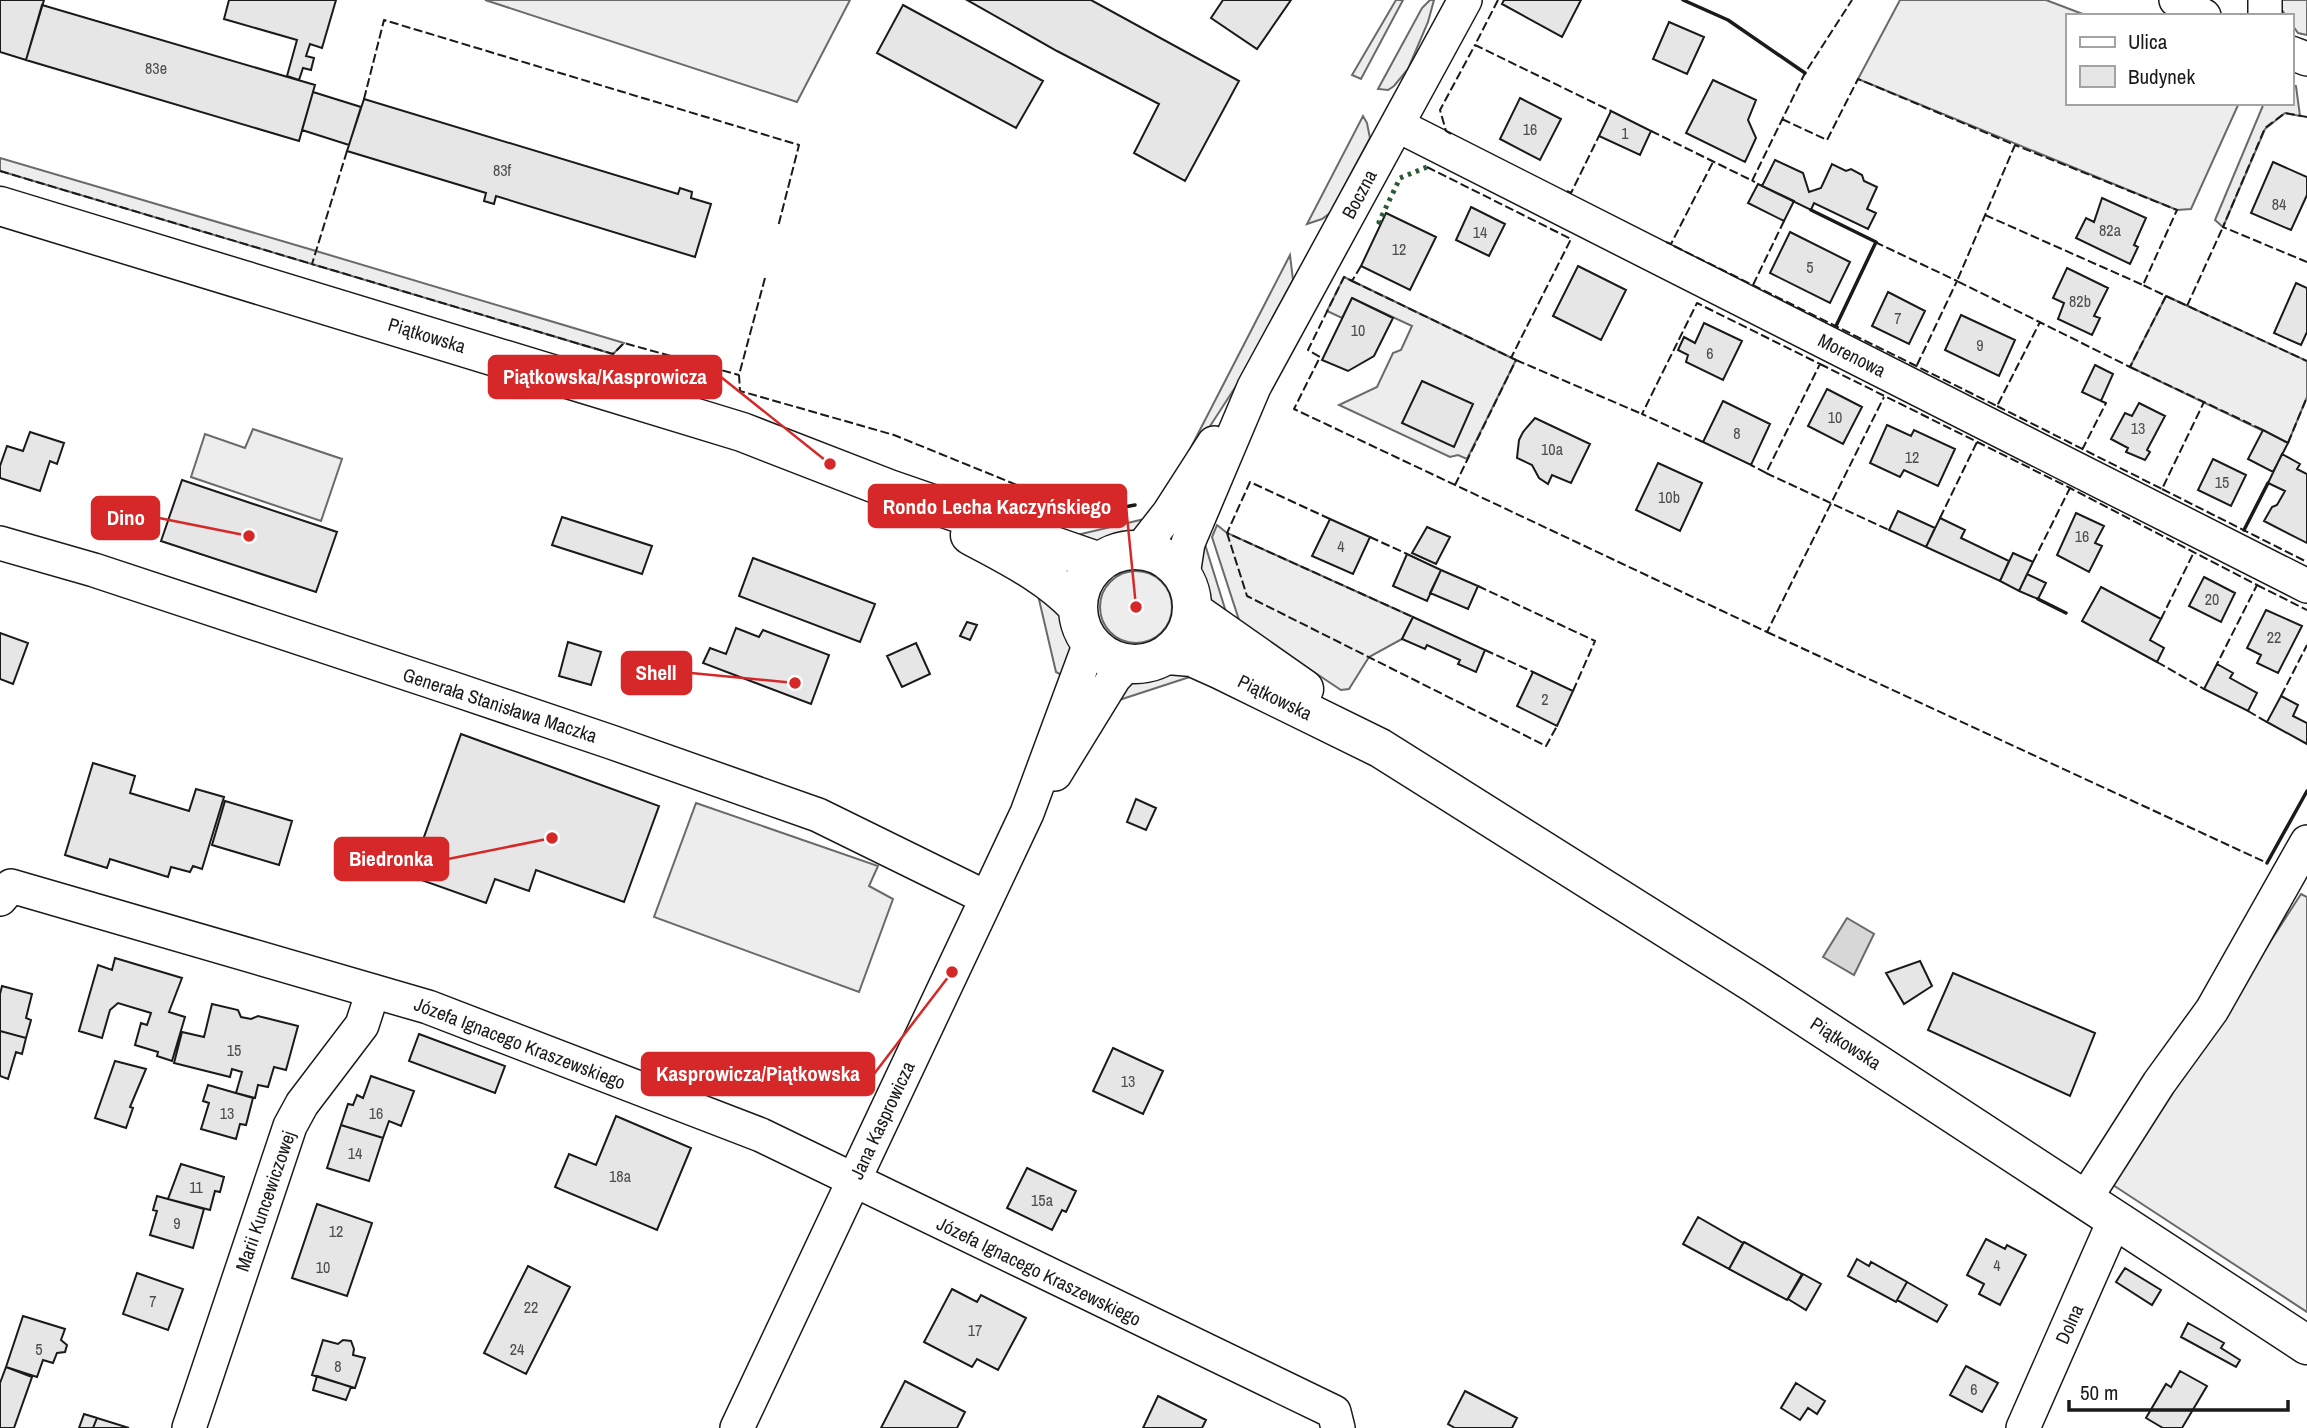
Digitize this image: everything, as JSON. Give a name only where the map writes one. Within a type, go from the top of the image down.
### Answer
[{"type":"main road","name":"Piątkowska","points":[[0,206],[742,432],[889,489],[1100,562]]},
{"type":"main road","name":"Piątkowska","points":[[889,489],[1037,572],[1063,590],[1077,606]]},
{"type":"main road","points":[[1140,550],[1157,554],[1172,563],[1188,593],[1189,627],[1181,643],[1168,654],[1156,662],[1141,665],[1126,664],[1106,657],[1090,643],[1080,625],[1077,606],[1088,574],[1100,562],[1112,554],[1140,550]]},
{"type":"main road","name":"Piątkowska","points":[[1188,593],[1380,748]]},
{"type":"main road","name":"Piątkowska","points":[[1168,654],[1192,657],[1380,748],[1755,984],[2307,1345]]},
{"type":"street","name":"Boczna","points":[[1188,593],[1188,543],[1254,387],[1465,0]]},
{"type":"street","points":[[2176,0],[2200,14]]},
{"type":"street","name":"Morenowa","points":[[1396,125],[2307,586]]},
{"type":"street","name":"Boczna","points":[[1140,550],[1169,513],[1226,424],[1254,387]]},
{"type":"street","name":"Generała Stanisława Maczka","points":[[0,543],[94,570],[454,689],[818,815],[987,898]]},
{"type":"street","name":"Jana Kasprowicza","points":[[737,1428],[1027,813],[1090,643]]},
{"type":"street","name":"Jana Kasprowicza","points":[[1027,813],[1061,765],[1114,678],[1126,664]]},
{"type":"street","name":"Dolna","points":[[2023,1428],[2100,1209],[2159,1083],[2212,1010],[2307,842]]},
{"type":"street","name":"Józefa Ignacego Kraszewskiego","points":[[6,892],[428,1007],[748,1130],[1334,1412],[1338,1428]]},
{"type":"street","name":"Marii Kuncewiczowej","points":[[189,1428],[290,1126],[302,1104],[362,1025],[373,991]]},
{"type":"shaded area","points":[[485,0],[850,0],[797,102]]},
{"type":"shaded area","points":[[1396,0],[1403,0],[1361,79],[1352,75]]},
{"type":"shaded area","points":[[1430,0],[1434,0],[1428,22],[1408,69],[1388,90],[1378,89],[1422,8]]},
{"type":"shaded area","points":[[1900,0],[2046,0],[2083,14],[2066,14],[2066,105],[2238,105],[2191,209],[2177,210],[1858,79]]},
{"type":"shaded area","points":[[2278,0],[2307,0],[2307,35],[2298,33],[2293,26],[2293,14],[2285,14]]},
{"type":"shaded area","points":[[2293,85],[2296,86],[2300,116],[2285,113],[2265,129],[2223,227],[2215,220],[2263,105],[2293,105]]},
{"type":"shaded area","points":[[1363,116],[1370,138],[1330,213],[1307,224]]},
{"type":"shaded area","points":[[0,158],[624,343],[613,354],[0,171]]},
{"type":"shaded area","points":[[1290,255],[1293,280],[1238,383],[1203,437],[1187,455]]},
{"type":"shaded area","points":[[1344,277],[1516,360],[1467,459],[1458,455],[1450,457],[1339,405],[1377,387],[1393,353],[1401,350],[1412,326],[1352,298],[1342,318],[1327,311]]},
{"type":"shaded area","points":[[2166,296],[2307,361],[2307,397],[2288,443],[2130,367]]},
{"type":"shaded area","points":[[253,429],[342,459],[321,521],[191,477],[205,434],[245,448]]},
{"type":"shaded area","points":[[1157,516],[1137,534],[1103,543],[1060,539]]},
{"type":"shaded area","points":[[1217,525],[1227,533],[1413,617],[1402,639],[1369,657],[1349,689],[1341,690],[1240,623],[1212,537]]},
{"type":"shaded area","points":[[1203,538],[1231,628],[1206,597],[1199,572]]},
{"type":"shaded area","points":[[1143,571],[1162,581],[1170,593],[1170,621],[1162,633],[1150,641],[1129,643],[1110,633],[1102,621],[1100,600],[1110,581],[1122,573]]},
{"type":"shaded area","points":[[1037,591],[1065,614],[1073,653],[1067,678],[1056,672]]},
{"type":"shaded area","points":[[1171,670],[1205,672],[1110,703],[1132,681]]},
{"type":"shaded area","points":[[696,803],[878,866],[869,886],[893,899],[859,992],[654,917]]},
{"type":"shaded area","points":[[2301,894],[2307,897],[2307,1312],[2113,1185]]},
{"type":"shaded area","points":[[1847,918],[1874,934],[1854,975],[1823,957]]},
{"type":"building","points":[[0,0],[44,0],[26,60],[0,52]]},
{"type":"building","points":[[229,0],[336,0],[322,48],[310,44],[306,56],[314,58],[311,70],[303,68],[299,80],[287,76],[297,40],[224,19]]},
{"type":"building","points":[[967,0],[1091,0],[1239,81],[1185,181],[1134,153],[1159,104]]},
{"type":"building","points":[[1223,0],[1291,0],[1257,49],[1211,18]]},
{"type":"building","points":[[1504,0],[1581,0],[1562,37],[1502,4]]},
{"type":"building","points":[[42,5],[315,85],[299,141],[26,60]]},
{"type":"building","points":[[903,5],[1043,81],[1016,128],[877,53]]},
{"type":"building","points":[[1669,22],[1704,37],[1687,74],[1653,59]]},
{"type":"building","points":[[1713,80],[1756,100],[1748,120],[1756,138],[1745,162],[1686,133]]},
{"type":"building","points":[[313,92],[361,107],[349,145],[302,130]]},
{"type":"building","points":[[1520,98],[1561,119],[1540,160],[1500,139]]},
{"type":"building","points":[[364,99],[678,194],[680,188],[692,192],[691,198],[711,204],[695,257],[496,196],[494,204],[484,201],[486,193],[347,151]]},
{"type":"building","points":[[1611,111],[1651,131],[1640,155],[1599,136]]},
{"type":"building","points":[[1775,160],[1803,173],[1809,192],[1821,188],[1832,164],[1862,175],[1864,181],[1877,187],[1867,209],[1876,213],[1868,229],[1814,203],[1811,210],[1762,186]]},
{"type":"building","points":[[2273,162],[2307,177],[2307,195],[2291,230],[2251,213]]},
{"type":"building","points":[[1758,184],[1794,201],[1784,221],[1748,203]]},
{"type":"building","points":[[2102,198],[2146,218],[2134,245],[2138,247],[2130,264],[2076,238],[2086,218],[2094,222]]},
{"type":"building","points":[[1471,207],[1505,224],[1489,256],[1456,240]]},
{"type":"building","points":[[1386,213],[1436,237],[1410,290],[1361,266]]},
{"type":"building","points":[[1790,232],[1850,262],[1830,303],[1770,273]]},
{"type":"building","points":[[1578,266],[1626,290],[1601,340],[1553,316]]},
{"type":"building","points":[[2067,268],[2108,288],[2094,316],[2100,318],[2092,335],[2058,319],[2064,303],[2053,298]]},
{"type":"building","points":[[2296,283],[2307,288],[2307,332],[2301,345],[2274,333]]},
{"type":"building","points":[[1888,292],[1925,311],[1909,344],[1872,326]]},
{"type":"building","points":[[1352,298],[1393,318],[1374,356],[1348,371],[1322,360]]},
{"type":"building","points":[[1961,315],[2015,340],[1999,376],[1945,350]]},
{"type":"building","points":[[1704,323],[1742,341],[1723,380],[1686,362],[1688,355],[1678,350],[1684,337],[1695,343]]},
{"type":"building","points":[[2095,365],[2113,374],[2101,401],[2082,392]]},
{"type":"building","points":[[1422,381],[1473,404],[1454,447],[1402,423]]},
{"type":"building","points":[[1827,389],[1862,407],[1843,444],[1808,426]]},
{"type":"building","points":[[1723,401],[1770,424],[1751,465],[1703,442]]},
{"type":"building","points":[[2139,403],[2165,416],[2147,450],[2150,452],[2145,460],[2126,452],[2128,448],[2111,439],[2125,413],[2132,416]]},
{"type":"building","points":[[1535,418],[1590,444],[1571,483],[1552,475],[1548,484],[1539,478],[1532,465],[1517,458],[1519,440]]},
{"type":"building","points":[[1887,425],[1911,436],[1914,430],[1955,449],[1938,486],[1904,470],[1900,477],[1870,463]]},
{"type":"building","points":[[2263,430],[2288,443],[2273,472],[2248,459]]},
{"type":"building","points":[[30,432],[64,443],[57,464],[50,461],[40,491],[0,478],[0,466],[7,446],[23,451]]},
{"type":"building","points":[[2282,454],[2300,464],[2297,469],[2307,474],[2307,543],[2264,521],[2285,491],[2268,483]]},
{"type":"building","points":[[2213,459],[2246,475],[2231,506],[2198,490]]},
{"type":"building","points":[[1658,463],[1702,483],[1680,531],[1636,510]]},
{"type":"building","points":[[182,480],[337,532],[316,592],[161,541]]},
{"type":"building","points":[[1898,511],[1935,528],[1926,547],[1889,530]]},
{"type":"building","points":[[2076,513],[2104,526],[2095,543],[2102,546],[2089,572],[2057,555]]},
{"type":"building","points":[[562,517],[652,546],[642,574],[552,545]]},
{"type":"building","points":[[1940,518],[1965,530],[1961,538],[2009,561],[2000,581],[1926,547]]},
{"type":"building","points":[[1330,519],[1370,537],[1353,574],[1312,556]]},
{"type":"building","points":[[1427,527],[1450,537],[1436,564],[1412,553]]},
{"type":"building","points":[[2013,553],[2033,562],[2019,591],[2000,581]]},
{"type":"building","points":[[1407,554],[1441,570],[1427,601],[1393,586]]},
{"type":"building","points":[[753,558],[875,604],[860,642],[739,596]]},
{"type":"building","points":[[1441,570],[1478,586],[1468,609],[1430,593]]},
{"type":"building","points":[[2027,574],[2046,583],[2038,599],[2019,591]]},
{"type":"building","points":[[2204,577],[2235,593],[2221,622],[2189,606]]},
{"type":"building","points":[[2101,587],[2161,619],[2150,640],[2164,648],[2157,662],[2082,621]]},
{"type":"building","points":[[2266,610],[2302,626],[2278,673],[2257,663],[2261,655],[2247,648]]},
{"type":"building","points":[[1413,617],[1485,650],[1476,672],[1458,664],[1460,660],[1427,645],[1425,649],[1402,639]]},
{"type":"building","points":[[967,622],[977,625],[970,640],[960,636]]},
{"type":"building","points":[[736,628],[759,637],[763,630],[829,655],[811,704],[703,663],[710,648],[726,654]]},
{"type":"building","points":[[0,633],[28,643],[13,684],[0,679]]},
{"type":"building","points":[[568,642],[601,652],[591,685],[559,676]]},
{"type":"building","points":[[916,643],[930,674],[902,687],[887,656]]},
{"type":"building","points":[[2217,664],[2233,673],[2230,678],[2257,693],[2248,711],[2204,689]]},
{"type":"building","points":[[1533,672],[1573,691],[1557,726],[1517,706]]},
{"type":"building","points":[[2281,696],[2298,705],[2293,716],[2307,723],[2307,744],[2267,722]]},
{"type":"building","points":[[461,734],[659,806],[624,902],[536,870],[529,891],[495,879],[486,903],[410,876]]},
{"type":"building","points":[[93,763],[135,776],[130,793],[189,811],[196,789],[224,797],[202,869],[193,866],[190,872],[171,867],[168,877],[110,859],[107,868],[65,855]]},
{"type":"building","points":[[1136,799],[1156,808],[1146,830],[1127,822]]},
{"type":"building","points":[[225,801],[292,821],[279,865],[212,845]]},
{"type":"building","points":[[115,958],[182,978],[169,1012],[185,1017],[172,1061],[157,1056],[158,1052],[135,1045],[141,1023],[147,1025],[151,1013],[118,1003],[110,1010],[102,1038],[79,1031],[98,965],[112,970]]},
{"type":"building","points":[[1920,961],[1932,986],[1904,1004],[1886,973]]},
{"type":"building","points":[[1953,973],[2095,1033],[2070,1096],[1928,1030]]},
{"type":"building","points":[[2,986],[32,994],[26,1018],[31,1020],[26,1038],[0,1031]]},
{"type":"building","points":[[212,1004],[238,1010],[241,1017],[251,1019],[258,1016],[298,1026],[286,1070],[274,1067],[268,1087],[258,1085],[255,1098],[236,1093],[242,1072],[232,1069],[230,1077],[174,1063],[182,1032],[204,1037]]},
{"type":"building","points":[[0,1031],[26,1038],[22,1054],[16,1052],[8,1079],[0,1076]]},
{"type":"building","points":[[419,1034],[505,1066],[495,1093],[409,1061]]},
{"type":"building","points":[[1113,1048],[1163,1071],[1143,1114],[1093,1091]]},
{"type":"building","points":[[115,1061],[146,1069],[130,1107],[133,1108],[126,1128],[95,1118]]},
{"type":"building","points":[[371,1076],[414,1091],[401,1126],[389,1121],[383,1138],[341,1125],[348,1104],[353,1105],[357,1095],[363,1098]]},
{"type":"building","points":[[208,1085],[253,1098],[246,1125],[240,1124],[236,1139],[201,1129],[209,1103],[203,1101]]},
{"type":"building","points":[[616,1116],[691,1148],[657,1230],[555,1187],[569,1154],[596,1165]]},
{"type":"building","points":[[341,1125],[383,1138],[369,1181],[327,1168]]},
{"type":"building","points":[[181,1164],[224,1177],[220,1192],[215,1191],[210,1210],[168,1199]]},
{"type":"building","points":[[1027,1168],[1076,1191],[1066,1212],[1062,1210],[1052,1230],[1007,1208]]},
{"type":"building","points":[[157,1196],[204,1209],[193,1248],[150,1235],[157,1211],[153,1210]]},
{"type":"building","points":[[317,1204],[372,1223],[347,1296],[292,1278]]},
{"type":"building","points":[[1698,1217],[1743,1243],[1729,1269],[1683,1244]]},
{"type":"building","points":[[1986,1239],[2005,1249],[2007,1245],[2026,1255],[2000,1305],[1979,1294],[1984,1284],[1967,1275]]},
{"type":"building","points":[[1744,1242],[1802,1274],[1787,1300],[1729,1269]]},
{"type":"building","points":[[1857,1259],[1869,1266],[1871,1262],[1907,1282],[1896,1302],[1848,1276]]},
{"type":"building","points":[[528,1266],[570,1287],[526,1374],[484,1353]]},
{"type":"building","points":[[2125,1268],[2161,1290],[2152,1305],[2116,1282]]},
{"type":"building","points":[[137,1273],[183,1289],[168,1330],[123,1314]]},
{"type":"building","points":[[1803,1274],[1821,1284],[1806,1310],[1788,1299]]},
{"type":"building","points":[[1907,1282],[1947,1305],[1937,1322],[1897,1300]]},
{"type":"building","points":[[952,1289],[977,1302],[981,1295],[1026,1318],[998,1370],[977,1359],[972,1367],[924,1342]]},
{"type":"building","points":[[23,1316],[65,1329],[61,1340],[67,1345],[65,1352],[57,1353],[53,1363],[43,1360],[37,1377],[6,1367]]},
{"type":"building","points":[[2188,1323],[2224,1343],[2221,1348],[2240,1360],[2236,1367],[2181,1337]]},
{"type":"building","points":[[323,1340],[338,1344],[343,1340],[351,1341],[353,1355],[365,1358],[355,1388],[312,1375]]},
{"type":"building","points":[[1966,1366],[1998,1383],[1982,1412],[1950,1395]]},
{"type":"building","points":[[6,1367],[32,1377],[14,1428],[0,1428],[0,1383]]},
{"type":"building","points":[[2180,1371],[2207,1386],[2182,1428],[2163,1428],[2146,1418],[2166,1384],[2171,1387]]},
{"type":"building","points":[[317,1376],[351,1387],[346,1400],[313,1390]]},
{"type":"building","points":[[905,1381],[965,1412],[957,1428],[881,1428]]},
{"type":"building","points":[[1796,1383],[1825,1401],[1817,1414],[1808,1408],[1800,1420],[1781,1408]]},
{"type":"building","points":[[1465,1391],[1517,1418],[1512,1428],[1455,1428],[1448,1424]]},
{"type":"building","points":[[1158,1396],[1206,1420],[1202,1428],[1143,1428]]},
{"type":"building","points":[[84,1414],[97,1418],[93,1428],[79,1428]]},
{"type":"building","points":[[97,1418],[129,1428],[93,1428]]},
{"type":"hedge","points":[[1381,223],[1379,222],[1400,178],[1427,167]]},
{"type":"fence","points":[[1498,0],[1475,45],[1611,111]]},
{"type":"fence","points":[[1752,181],[1805,73],[1852,0]]},
{"type":"fence","points":[[364,99],[384,20],[799,145],[778,227]]},
{"type":"fence","points":[[1451,134],[1446,131],[1440,110],[1475,45]]},
{"type":"fence","points":[[1782,119],[1827,140],[1858,79],[2015,145],[1957,281],[2130,367],[2166,296],[2143,285]]},
{"type":"fence","points":[[2307,117],[2285,113],[2265,128],[2223,227],[2307,262]]},
{"type":"fence","points":[[1651,131],[1755,182]]},
{"type":"fence","points":[[1567,191],[1571,193],[1599,136]]},
{"type":"fence","points":[[1985,215],[2143,285],[2177,210],[2015,145]]},
{"type":"fence","points":[[347,151],[312,264],[613,354],[624,343],[739,375]]},
{"type":"fence","points":[[1666,242],[1671,244],[1713,162]]},
{"type":"fence","points":[[1427,167],[1571,239],[1511,358]]},
{"type":"fence","points":[[0,171],[312,264]]},
{"type":"fence","points":[[1753,285],[1784,221]]},
{"type":"fence","points":[[2187,306],[2223,227]]},
{"type":"fence","points":[[1875,242],[1957,281],[1917,365]]},
{"type":"fence","points":[[1674,246],[1997,406],[2040,322]]},
{"type":"fence","points":[[1361,266],[1352,281],[1344,277],[1308,350],[1320,357],[1294,409],[1767,632],[1884,397]]},
{"type":"fence","points":[[765,278],[739,375],[740,391],[894,435],[1049,498],[1060,510],[1076,516]]},
{"type":"fence","points":[[1352,281],[1516,360],[1455,485]]},
{"type":"fence","points":[[2166,296],[2307,361]]},
{"type":"fence","points":[[1703,442],[1642,414],[1697,303],[1820,364],[1766,473],[1751,465]]},
{"type":"fence","points":[[1516,360],[1642,414]]},
{"type":"fence","points":[[1820,364],[2070,488],[2257,585],[2217,664]]},
{"type":"fence","points":[[2130,367],[2263,430]]},
{"type":"fence","points":[[2288,443],[2307,397]]},
{"type":"fence","points":[[2082,450],[2106,403],[2101,401]]},
{"type":"fence","points":[[1997,406],[2162,489],[2204,402]]},
{"type":"fence","points":[[1940,518],[1977,442]]},
{"type":"fence","points":[[1766,473],[1889,530]]},
{"type":"fence","points":[[1330,519],[1250,482],[1227,533],[1413,617]]},
{"type":"fence","points":[[2033,562],[2070,488]]},
{"type":"fence","points":[[2162,489],[2307,562]]},
{"type":"fence","points":[[1227,533],[1247,596],[1546,746],[1557,726]]},
{"type":"fence","points":[[1370,537],[1407,554]]},
{"type":"fence","points":[[2161,619],[2194,552]]},
{"type":"fence","points":[[2257,585],[2307,610]]},
{"type":"fence","points":[[1478,586],[1595,641],[1573,691]]},
{"type":"fence","points":[[1767,632],[2267,863]]},
{"type":"fence","points":[[2281,696],[2307,645]]},
{"type":"fence","points":[[1485,650],[1533,672]]},
{"type":"fence","points":[[2157,662],[2204,689]]},
{"type":"fence","points":[[2248,711],[2267,722]]},
{"type":"wall","points":[[1683,0],[1728,20],[1805,73]]},
{"type":"wall","points":[[1811,210],[1876,242],[1836,326]]},
{"type":"wall","points":[[2244,530],[2268,483]]},
{"type":"wall","points":[[1076,516],[1135,505]]},
{"type":"wall","points":[[2038,599],[2066,613]]},
{"type":"wall","points":[[2267,863],[2307,791]]},
{"type":"place","name":"Piątkowska/Kasprowicza","points":[[830,464]]},
{"type":"place","name":"Dino","points":[[249,536]]},
{"type":"place","name":"Rondo Lecha Kaczyńskiego","points":[[1136,607]]},
{"type":"place","name":"Shell","points":[[795,683]]},
{"type":"place","name":"Biedronka","points":[[552,838]]},
{"type":"place","name":"Kasprowicza/Piątkowska","points":[[952,972]]}]
